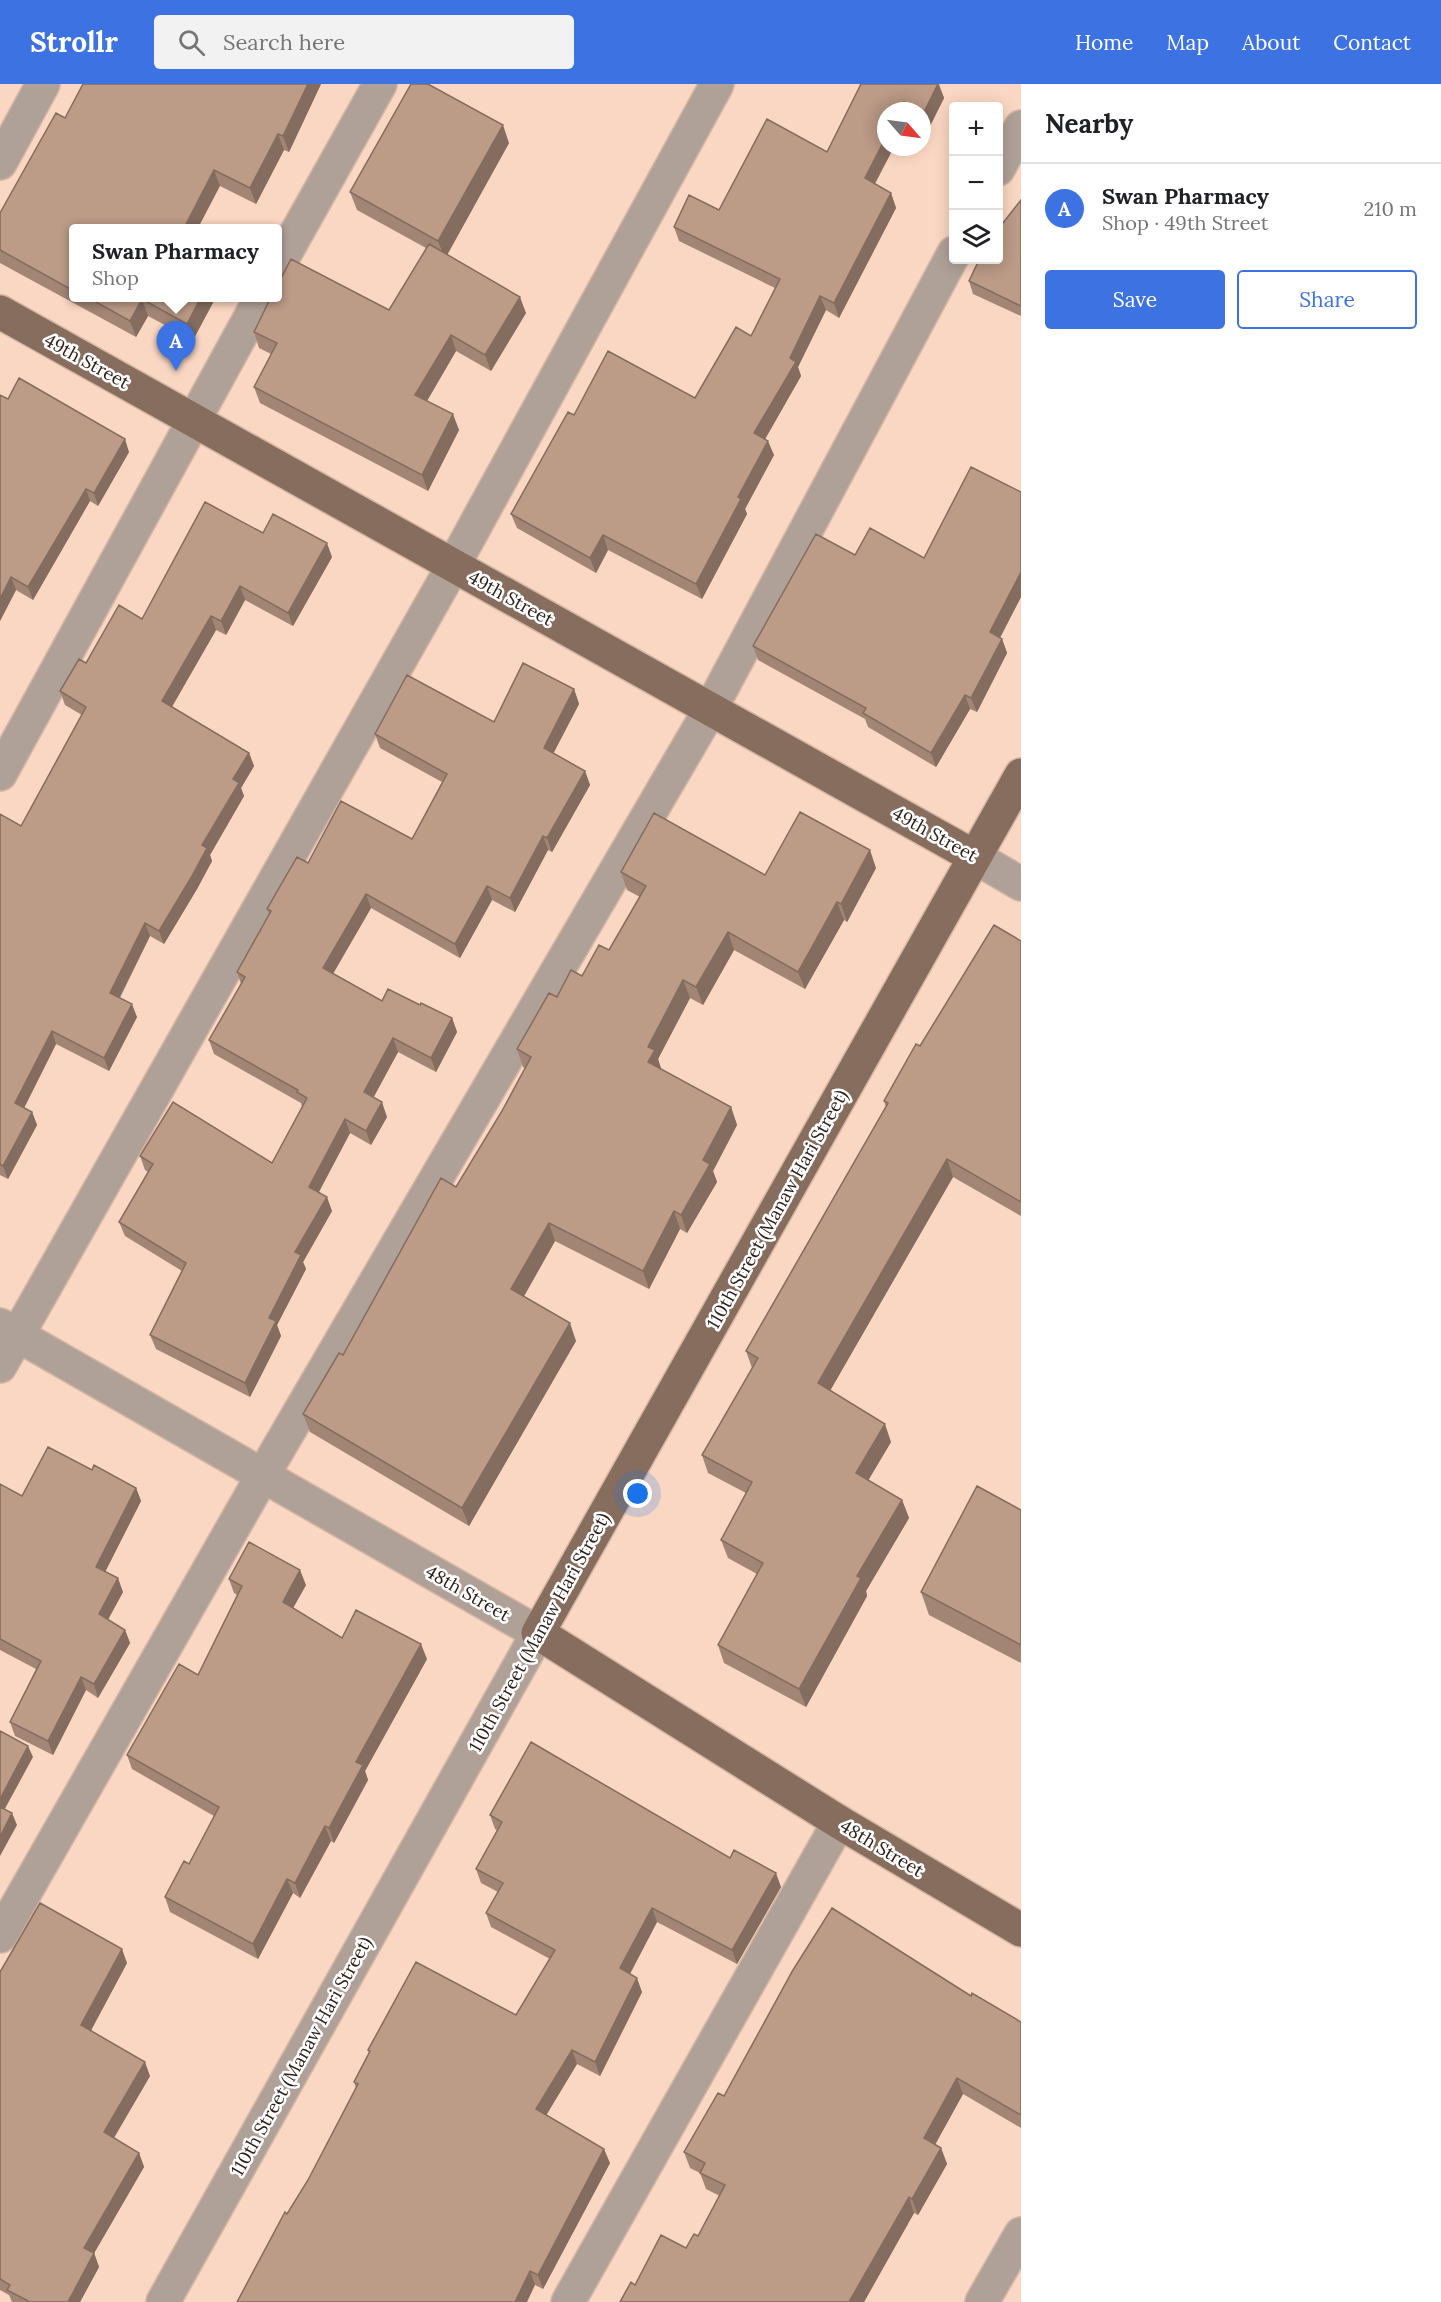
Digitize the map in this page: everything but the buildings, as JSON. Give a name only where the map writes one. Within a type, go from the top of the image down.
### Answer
[{"type":"main road","name":"49th Street","points":[[0,312],[975,856]]},
{"type":"main road","name":"110th Street (Manaw Hari Street)","points":[[538,1634],[1021,775]]},
{"type":"main road","name":"48th Street","points":[[538,1634],[839,1822],[1021,1930]]},
{"type":"street","points":[[0,163],[43,84]]},
{"type":"street","points":[[282,259],[380,84]]},
{"type":"street","points":[[0,1366],[9,1330],[453,566],[717,84]]},
{"type":"street","points":[[1003,161],[1021,127]]},
{"type":"street","points":[[0,1936],[263,1475],[711,708],[949,262]]},
{"type":"street","points":[[0,774],[258,302]]},
{"type":"street","name":"49th Street","points":[[975,856],[1021,884]]},
{"type":"street","name":"48th Street","points":[[9,1330],[538,1634]]},
{"type":"street","name":"110th Street (Manaw Hari Street)","points":[[163,2302],[538,1634]]},
{"type":"street","points":[[568,2302],[839,1822]]},
{"type":"street","points":[[982,2302],[1021,2234]]},
{"type":"place","name":"Swan Pharmacy","points":[[176,371]]}]
